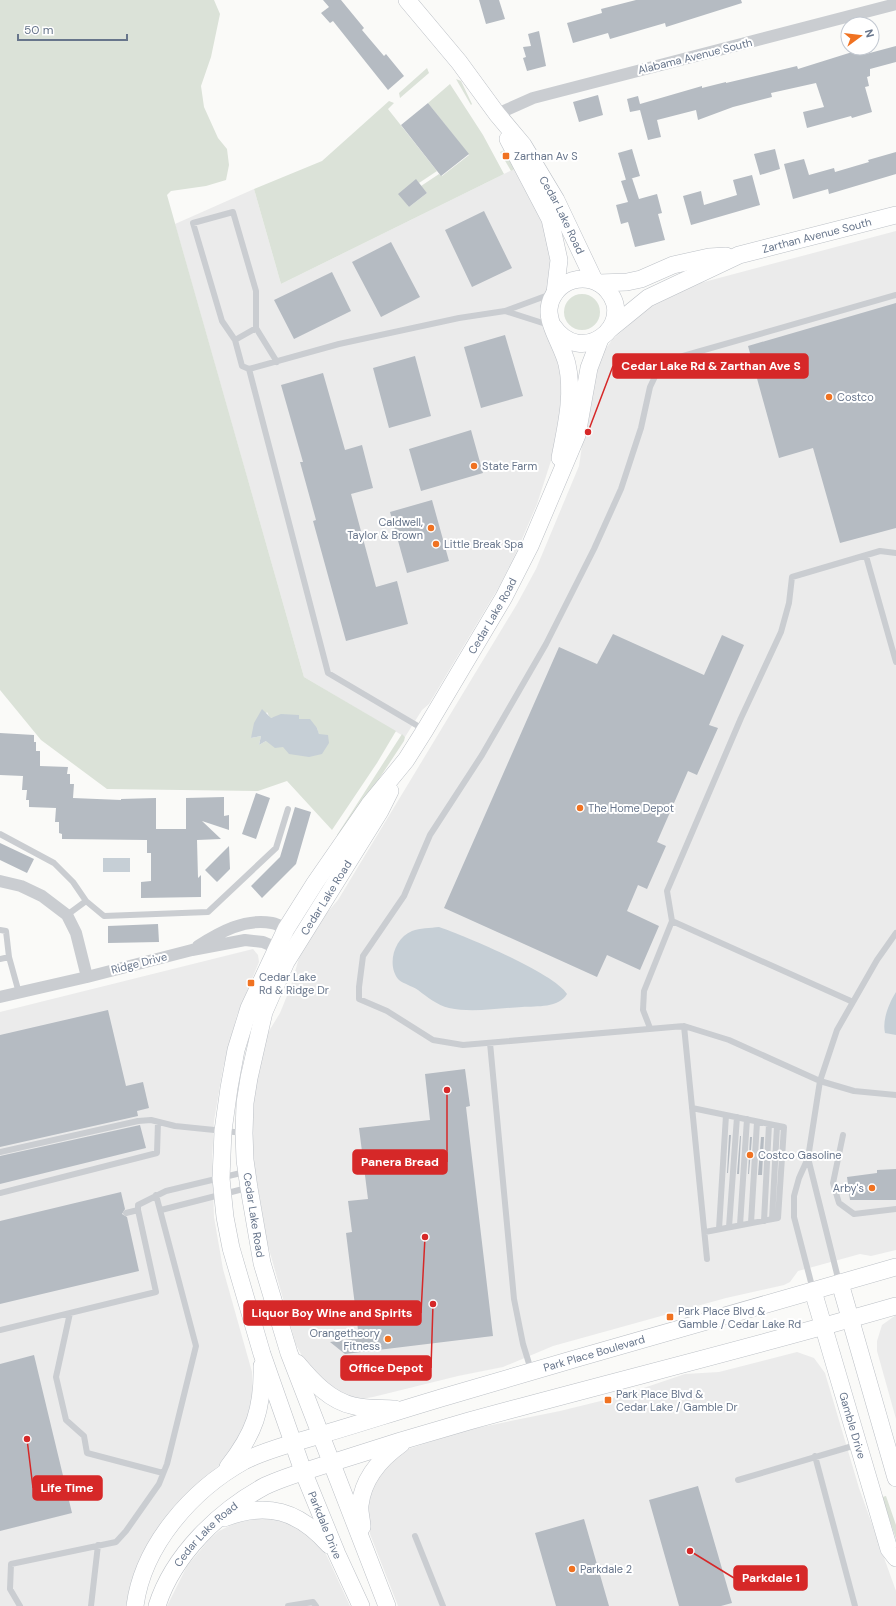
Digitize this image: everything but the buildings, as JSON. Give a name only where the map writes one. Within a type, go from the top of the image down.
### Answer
[{"type":"street","name":"Cedar Lake Road","points":[[294,1443],[262,1354],[231,1248],[225,1217],[222,1186],[223,1131],[236,1050],[249,1008],[283,951],[302,938],[380,811],[406,760],[515,577],[578,435],[589,368],[615,317],[614,304],[609,292],[597,282],[545,180],[523,145],[497,114],[463,68],[407,0]]},
{"type":"street","name":"Alabama Avenue South","points":[[497,114],[533,98],[896,4]]},
{"type":"street","name":"Cedar Lake Road","points":[[497,114],[515,153],[550,220],[559,260],[555,293],[549,310],[553,326],[567,364],[570,400],[555,486]]},
{"type":"street","name":"Zarthan Avenue South","points":[[597,282],[627,282],[641,279],[673,265],[709,257],[738,255],[896,215]]},
{"type":"street","name":"Zarthan Avenue South","points":[[605,334],[648,298],[738,255]]},
{"type":"street","points":[[555,293],[560,287],[570,280],[582,278],[597,282]]},
{"type":"street","points":[[553,326],[562,337],[573,343],[591,343],[605,334]]},
{"type":"street","name":"Cedar Lake Road","points":[[157,1606],[174,1571],[189,1548],[215,1522],[240,1502],[267,1486],[304,1471],[331,1463],[289,1353],[262,1262],[247,1171],[244,1133],[245,1103],[264,1012],[283,951],[286,929],[315,883],[369,805],[406,760]]},
{"type":"street","points":[[0,881],[22,886],[42,896],[67,915],[76,933],[87,977]]},
{"type":"street","name":"Ridge Drive","points":[[192,950],[233,926],[254,923],[272,923],[302,938]]},
{"type":"street","name":"Ridge Drive","points":[[0,997],[87,977],[192,950],[245,940],[263,942],[283,951]]},
{"type":"street","name":"Park Place Boulevard","points":[[294,1443],[405,1409],[896,1267]]},
{"type":"street","points":[[840,1283],[896,1478]]},
{"type":"street","name":"Gamble Drive","points":[[813,1290],[889,1549],[896,1558]]},
{"type":"street","points":[[387,1606],[331,1463],[410,1437],[823,1327],[896,1306]]},
{"type":"street","points":[[289,1353],[319,1388],[338,1400],[354,1406],[405,1409]]},
{"type":"street","points":[[218,1478],[243,1448],[254,1426],[260,1407],[262,1392],[262,1354]]},
{"type":"street","points":[[365,1551],[360,1505],[368,1480],[385,1455],[410,1437]]},
{"type":"street","points":[[135,1606],[136,1596],[145,1571],[170,1524],[218,1478],[244,1461],[271,1450],[294,1443]]},
{"type":"street","name":"Parkdale Drive","points":[[294,1443],[337,1554],[361,1606]]},
{"type":"street","points":[[215,1522],[238,1513],[261,1510],[284,1513],[296,1517],[315,1529],[337,1554]]},
{"type":"lane","points":[[277,362],[256,328],[256,291],[233,212],[193,223],[222,321],[235,340],[242,366],[249,369],[277,362],[339,344],[459,318],[505,311],[555,293]]},
{"type":"lane","points":[[896,295],[662,362],[650,387],[641,428],[621,489],[594,550],[546,644],[482,755],[430,835],[404,896],[363,956],[359,987],[359,999],[387,1011],[433,1040],[463,1045],[684,1026],[729,1040],[820,1081],[854,1091],[896,1095]]},
{"type":"lane","points":[[505,311],[553,326]]},
{"type":"lane","points":[[235,340],[256,328]]},
{"type":"lane","points":[[249,369],[328,673],[424,730]]},
{"type":"lane","points":[[650,1028],[643,1010],[644,991],[672,920],[667,891],[741,718],[780,632],[789,603],[792,577],[880,551],[896,553]]},
{"type":"lane","points":[[866,556],[896,662]]},
{"type":"lane","points":[[0,834],[54,863],[73,882],[86,901],[104,916],[208,912],[276,848],[288,809]]},
{"type":"lane","points":[[67,915],[86,901]]},
{"type":"lane","points":[[672,920],[853,1002]]},
{"type":"lane","points":[[0,930],[6,931],[9,957],[18,993]]},
{"type":"lane","points":[[813,1290],[794,1217],[794,1196],[798,1178],[808,1158],[820,1081],[837,1030],[877,960],[896,933]]},
{"type":"lane","points":[[0,959],[9,957]]},
{"type":"lane","points":[[684,1026],[708,1259]]},
{"type":"lane","points":[[490,1043],[514,1299],[523,1344],[532,1372]]},
{"type":"lane","points":[[692,1108],[784,1127],[778,1218],[705,1232]]},
{"type":"lane","points":[[719,1229],[726,1115]]},
{"type":"lane","points":[[729,1228],[737,1117]]},
{"type":"lane","points":[[740,1225],[747,1119]]},
{"type":"lane","points":[[0,1152],[138,1121],[151,1120],[244,1133]]},
{"type":"lane","points":[[0,1193],[157,1152],[158,1122]]},
{"type":"lane","points":[[751,1223],[757,1122]]},
{"type":"lane","points":[[764,1221],[769,1124]]},
{"type":"lane","points":[[843,1135],[833,1183],[839,1203],[854,1214],[896,1209]]},
{"type":"lane","points":[[808,1158],[840,1283]]},
{"type":"lane","points":[[161,1210],[222,1186],[247,1171]]},
{"type":"lane","points":[[0,1330],[156,1292],[138,1205],[166,1191],[222,1186],[249,1188]]},
{"type":"lane","points":[[20,1606],[10,1589],[12,1564],[116,1542],[126,1531],[159,1484],[168,1464],[196,1346],[156,1195]]},
{"type":"lane","points":[[126,1213],[138,1210]]},
{"type":"lane","points":[[70,1313],[56,1377],[66,1420],[84,1436],[87,1453],[163,1473]]},
{"type":"lane","points":[[738,1480],[815,1456],[858,1445]]},
{"type":"lane","points":[[815,1456],[855,1606]]},
{"type":"lane","points":[[415,1536],[443,1606]]},
{"type":"lane","points":[[91,1606],[98,1545]]},
{"type":"lane","points":[[288,1606],[313,1602],[316,1606]]},
{"type":"shaded area","points":[[0,0],[214,0],[220,14],[211,57],[201,86],[204,107],[218,138],[227,149],[229,165],[226,180],[206,186],[171,191],[167,195],[304,677],[396,731],[377,763],[332,830],[287,781],[258,791],[107,789],[41,740],[0,690]],"holes":[[[267,712],[270,718],[299,715],[299,719],[317,728],[319,735],[266,741],[259,745],[261,736],[251,738]]]},
{"type":"shaded area","points":[[427,68],[429,73],[400,98],[399,93]]},
{"type":"shaded area","points":[[456,79],[461,81],[472,104],[471,105]]},
{"type":"shaded area","points":[[450,84],[483,135],[504,174],[281,284],[254,189],[322,161],[389,101],[394,103],[388,109],[437,171],[419,183],[416,180],[399,194],[409,207],[427,193],[421,186],[439,174],[442,176],[469,155],[428,103]]},
{"type":"shaded area","points":[[505,150],[518,167],[511,171],[500,152]]},
{"type":"shaded area","points":[[518,167],[551,242],[557,354],[563,382],[559,436],[537,504],[516,553],[500,585],[429,704],[422,710],[405,737],[304,677],[175,224],[254,189],[281,284]]},
{"type":"shaded area","points":[[896,231],[896,1250],[871,1256],[860,1254],[798,1271],[790,1282],[784,1285],[726,1298],[553,1346],[503,1367],[458,1376],[373,1397],[361,1399],[347,1396],[323,1381],[306,1363],[296,1345],[267,1242],[253,1158],[252,1097],[266,1036],[280,1013],[291,986],[300,954],[317,924],[338,900],[517,604],[536,569],[579,466],[590,391],[604,351],[612,340],[648,308],[689,286]]},
{"type":"shaded area","points":[[586,294],[595,299],[599,305],[599,319],[595,325],[586,330],[578,330],[569,325],[565,319],[564,308],[569,299],[575,295]]},
{"type":"shaded area","points":[[262,709],[271,718],[281,714],[299,715],[299,719],[310,719],[317,728],[319,734],[328,735],[329,743],[322,754],[309,757],[289,754],[283,747],[275,748],[266,741],[259,745],[261,736],[251,738],[254,723]]},
{"type":"shaded area","points":[[402,734],[405,737],[404,741],[340,838],[337,835]]},
{"type":"shaded area","points":[[103,858],[130,858],[130,872],[103,872]]},
{"type":"shaded area","points":[[439,927],[468,938],[528,966],[559,985],[567,994],[559,1002],[553,1004],[486,1010],[449,1008],[436,1003],[418,990],[399,980],[395,974],[393,960],[397,946],[406,935],[418,929]]},
{"type":"shaded area","points":[[253,949],[258,955],[259,962],[237,1015],[223,1068],[214,1121],[212,1162],[214,1217],[223,1269],[252,1372],[252,1402],[244,1431],[223,1462],[185,1495],[163,1520],[151,1539],[131,1584],[126,1606],[0,1606],[0,1012]]},
{"type":"shaded area","points":[[896,992],[896,1035],[885,1033],[884,1023],[891,1001]]},
{"type":"shaded area","points":[[896,1315],[896,1419],[877,1351],[877,1341],[882,1325]]},
{"type":"shaded area","points":[[797,1352],[814,1358],[825,1373],[859,1488],[896,1591],[896,1606],[398,1606],[370,1534],[367,1513],[371,1491],[380,1474],[405,1450],[467,1430],[560,1411],[617,1397],[685,1374],[719,1372]]},
{"type":"shaded area","points":[[886,1496],[896,1525],[896,1539],[882,1497]]},
{"type":"shaded area","points":[[269,1517],[297,1527],[317,1542],[326,1554],[350,1606],[167,1606],[187,1566],[209,1540],[219,1531],[240,1521]]},
{"type":"place","name":"Zarthan Av S","points":[[506,156]]},
{"type":"place","name":"Costco","points":[[829,397]]},
{"type":"place","name":"Cedar Lake Rd & Zarthan Ave S","points":[[588,432]]},
{"type":"place","name":"State Farm","points":[[474,466]]},
{"type":"place","name":"Caldwell, Taylor & Brown","points":[[431,528]]},
{"type":"place","name":"Little Break Spa","points":[[436,544]]},
{"type":"place","name":"The Home Depot","points":[[580,808]]},
{"type":"place","name":"Cedar Lake Rd & Ridge Dr","points":[[251,983]]},
{"type":"place","name":"Panera Bread","points":[[447,1090]]},
{"type":"place","name":"Costco Gasoline","points":[[750,1155]]},
{"type":"place","name":"Arby's","points":[[872,1188]]},
{"type":"place","name":"Liquor Boy Wine and Spirits","points":[[425,1237]]},
{"type":"place","name":"Office Depot","points":[[433,1304]]},
{"type":"place","name":"Park Place Blvd & Gamble / Cedar Lake Rd","points":[[670,1317]]},
{"type":"place","name":"Orangetheory Fitness","points":[[388,1339]]},
{"type":"place","name":"Park Place Blvd & Cedar Lake / Gamble Dr","points":[[608,1400]]},
{"type":"place","name":"Life Time","points":[[27,1439]]},
{"type":"place","name":"Parkdale 1","points":[[690,1551]]},
{"type":"place","name":"Parkdale 2","points":[[572,1569]]}]
